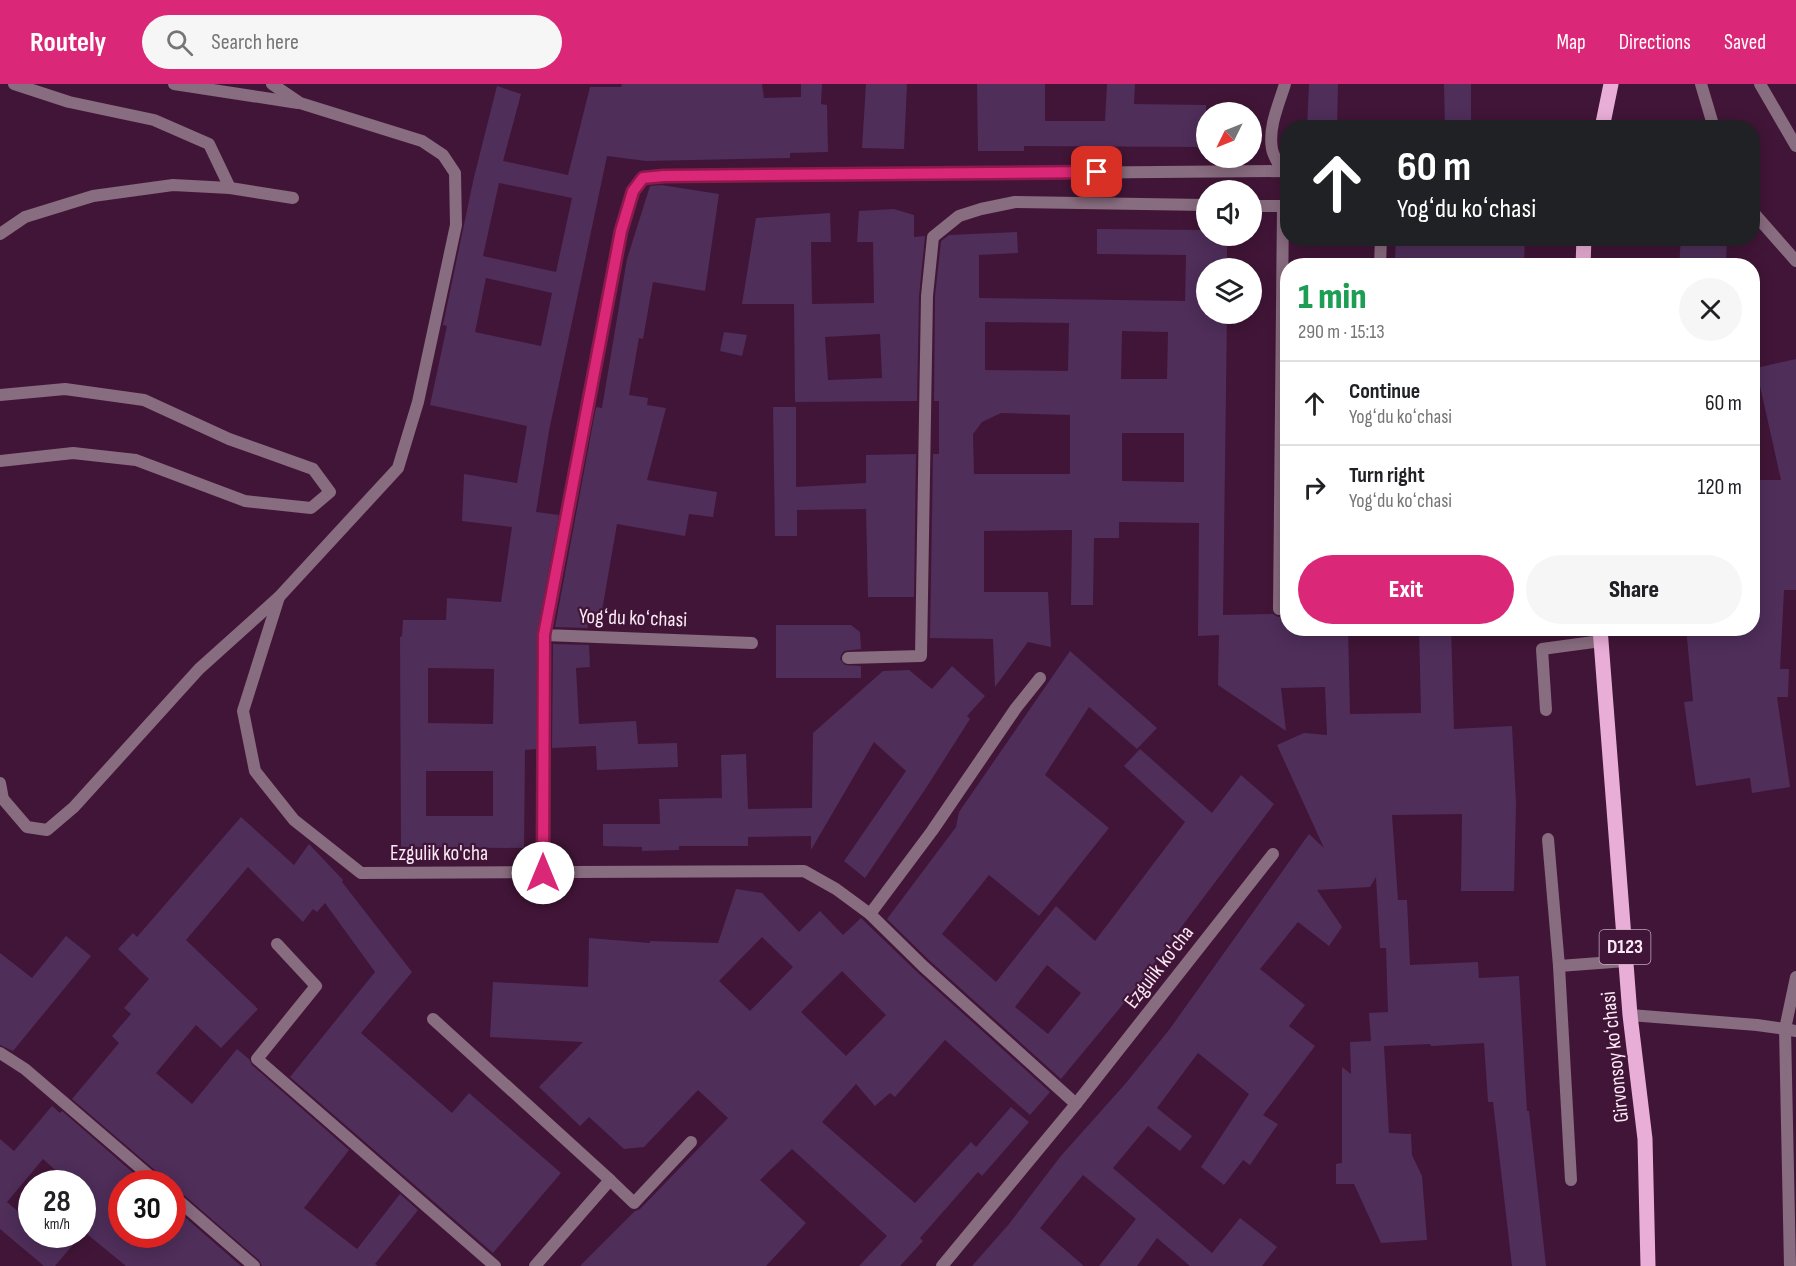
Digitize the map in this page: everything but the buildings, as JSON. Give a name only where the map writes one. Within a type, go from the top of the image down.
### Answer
[{"type":"main road","points":[[1604,120],[1611,84]]},
{"type":"main road","name":"Girvonsoy koʻchasi","points":[[1600,636],[1630,1015],[1646,1139],[1648,1266]]},
{"type":"street","points":[[14,84],[69,102],[154,120],[209,144],[230,188]]},
{"type":"street","points":[[0,783],[3,800],[27,827],[46,830],[74,807],[199,669],[279,597],[398,468],[418,402],[456,225],[455,173],[443,155],[422,141],[300,103],[174,84]]},
{"type":"street","points":[[272,84],[300,103]]},
{"type":"street","points":[[1280,163],[1272,150],[1273,120],[1286,84]]},
{"type":"street","points":[[1701,84],[1712,120]]},
{"type":"street","points":[[1760,84],[1796,146]]},
{"type":"street","name":"Yogʻdu koʻchasi","points":[[752,643],[544,635],[621,231],[633,191],[643,178],[1280,171]]},
{"type":"street","points":[[0,234],[25,217],[93,196],[173,185],[230,188],[293,198]]},
{"type":"street","points":[[848,658],[921,656],[927,296],[933,237],[959,216],[981,208],[1016,202],[1196,205]]},
{"type":"street","points":[[1262,206],[1280,206]]},
{"type":"street","points":[[1760,220],[1796,261]]},
{"type":"street","points":[[0,396],[65,389],[144,400],[229,439],[313,469],[330,492],[311,508],[245,501],[136,460],[73,453],[0,462]]},
{"type":"street","points":[[1280,542],[1280,609]]},
{"type":"street","name":"Ezgulik ko'cha","points":[[279,597],[243,711],[255,771],[294,820],[361,873],[804,871],[836,889],[870,914],[923,966],[1076,1104]]},
{"type":"street","points":[[543,873],[544,635]]},
{"type":"street","points":[[1546,710],[1542,649],[1596,636]]},
{"type":"street","points":[[870,914],[932,831],[1016,708],[1040,678]]},
{"type":"street","points":[[1548,839],[1559,966],[1571,1180]]},
{"type":"street","name":"Ezgulik ko'cha","points":[[942,1266],[1076,1104],[1273,854]]},
{"type":"street","points":[[277,944],[316,986],[257,1059],[495,1266]]},
{"type":"street","points":[[1559,966],[1626,961]]},
{"type":"street","points":[[1791,1266],[1790,1030],[1796,977]]},
{"type":"street","points":[[1630,1015],[1757,1025],[1790,1030]]},
{"type":"street","points":[[433,1019],[634,1203],[691,1142]]},
{"type":"street","points":[[0,1053],[25,1070],[143,1170]]},
{"type":"street","points":[[535,1266],[610,1180]]},
{"type":"street","points":[[186,1207],[254,1266]]},
{"type":"route","points":[[543,873],[544,635],[621,231],[633,191],[643,178],[1097,172]]}]
